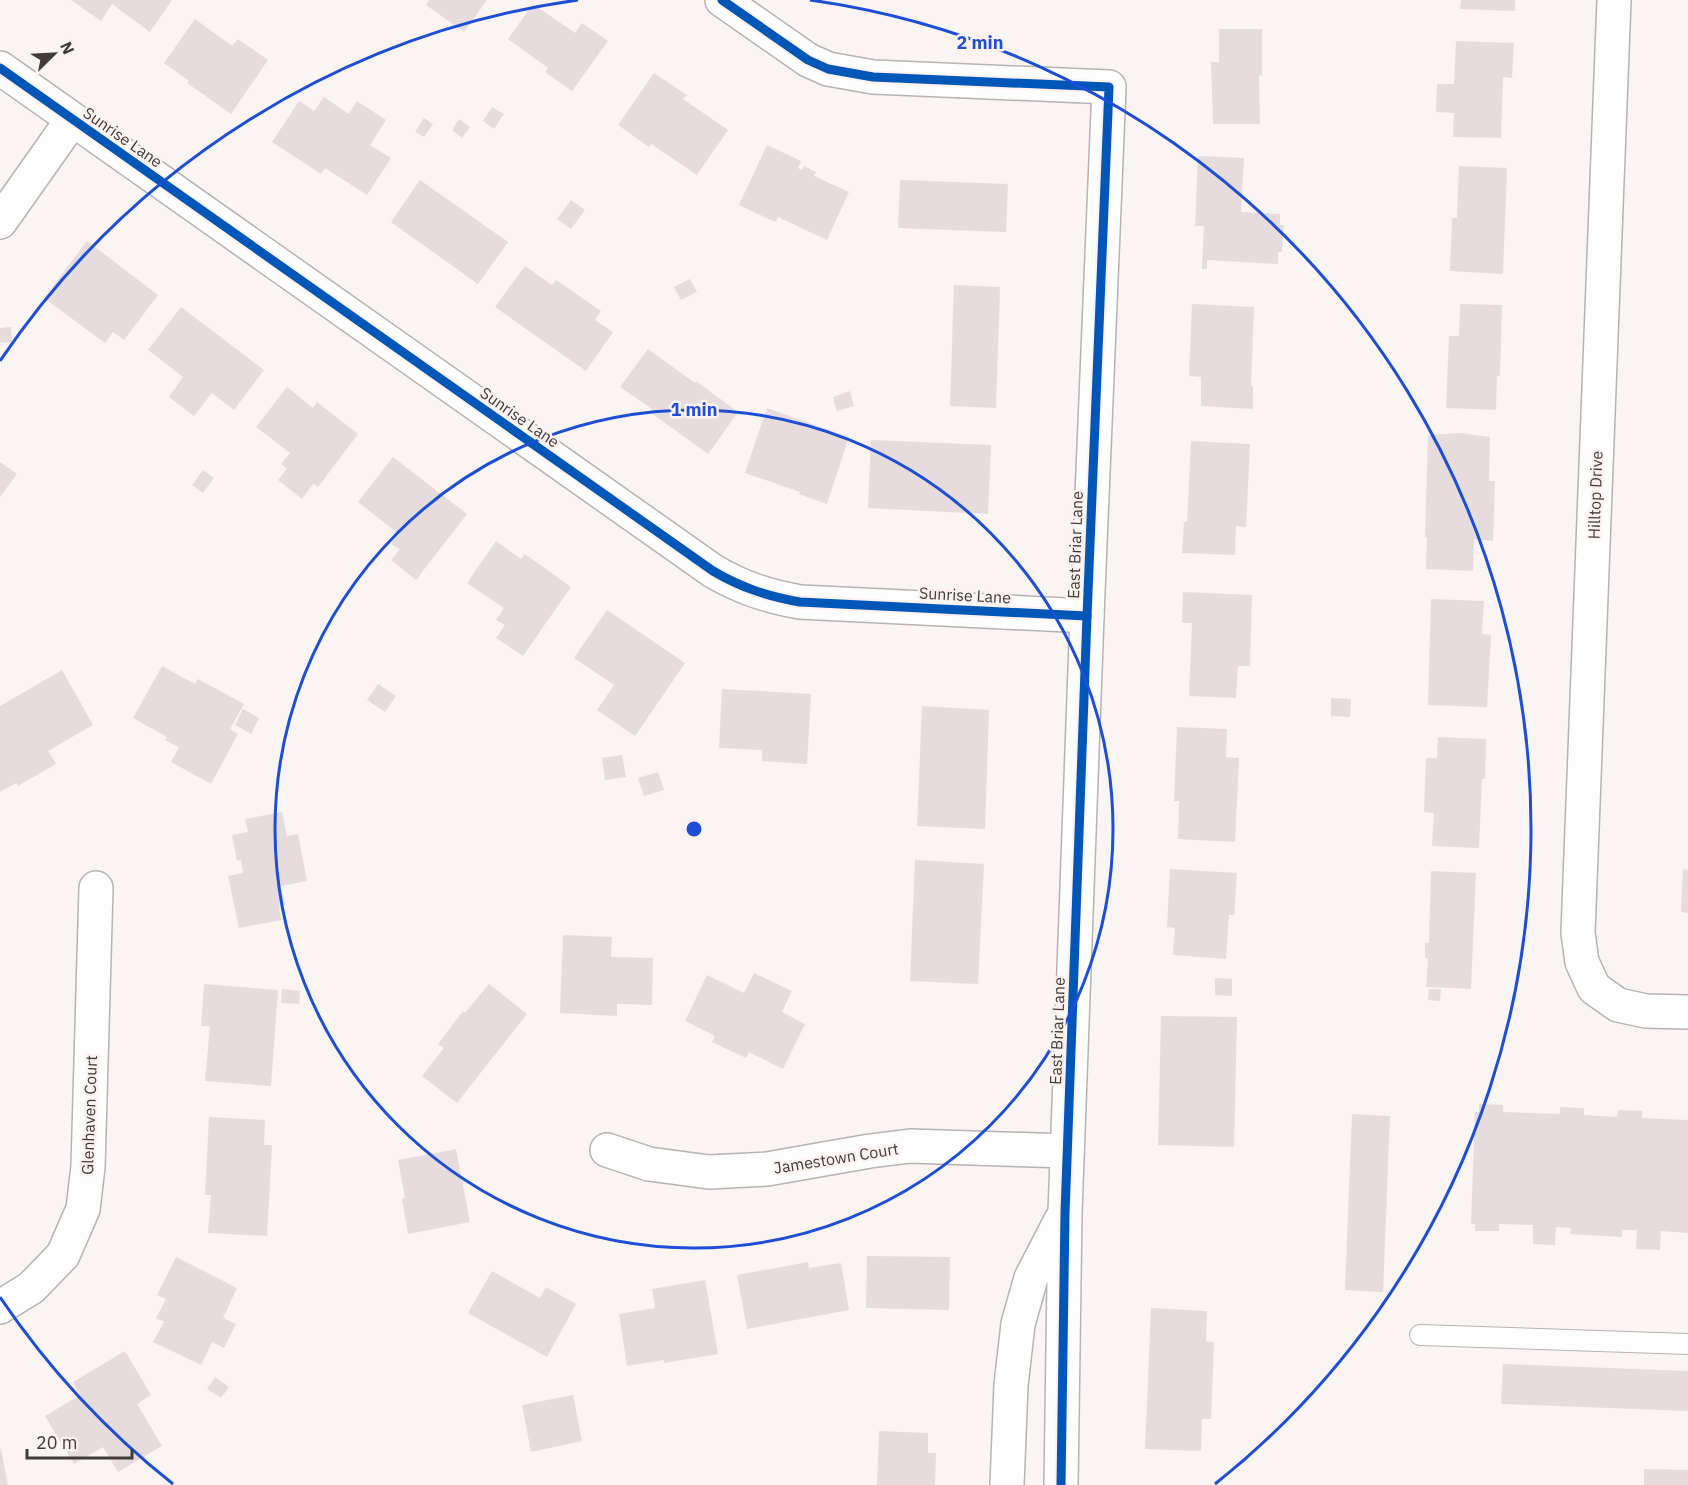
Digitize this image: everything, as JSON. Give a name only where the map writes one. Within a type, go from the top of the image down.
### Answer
[{"type":"street","name":"East Briar Lane","points":[[722,0],[808,60],[828,69],[873,78],[1110,87],[1067,1151],[1061,1485]]},
{"type":"street","name":"Hilltop Drive","points":[[1614,0],[1578,933],[1582,962],[1594,988],[1618,1005],[1646,1011],[1688,1012]]},
{"type":"street","name":"Sunrise Lane","points":[[0,68],[732,583],[800,602],[1087,616]]},
{"type":"street","points":[[0,222],[72,120]]},
{"type":"street","name":"Glenhaven Court","points":[[0,1307],[31,1288],[63,1255],[83,1209],[88,1167],[96,888]]},
{"type":"street","name":"Jamestown Court","points":[[607,1150],[650,1164],[709,1172],[767,1169],[910,1146],[1067,1151]]},
{"type":"street","name":"East Briar Lane","points":[[1007,1485],[1011,1385],[1018,1324],[1031,1278],[1065,1213]]},
{"type":"lane","points":[[1420,1335],[1688,1344]]},
{"type":"building","points":[[71,0],[172,0],[150,32],[112,4],[101,21]]},
{"type":"building","points":[[429,0],[487,0],[464,32],[426,5]]},
{"type":"building","points":[[1461,0],[1515,0],[1515,11],[1460,9]]},
{"type":"building","points":[[533,4],[575,33],[582,23],[608,41],[572,91],[545,72],[548,68],[508,39]]},
{"type":"building","points":[[195,19],[232,46],[238,39],[268,60],[231,114],[187,83],[189,81],[164,63]]},
{"type":"building","points":[[1219,29],[1262,29],[1262,76],[1259,75],[1260,124],[1213,124],[1211,62],[1219,62]]},
{"type":"building","points":[[1456,41],[1514,43],[1512,78],[1503,77],[1501,138],[1453,137],[1454,113],[1436,112],[1437,84],[1454,84]]},
{"type":"building","points":[[654,73],[687,95],[683,99],[728,130],[697,175],[651,144],[649,147],[618,125]]},
{"type":"building","points":[[324,97],[349,114],[357,101],[386,120],[370,145],[391,158],[367,195],[325,168],[321,174],[272,142],[299,101],[314,111]]},
{"type":"building","points":[[492,107],[504,114],[494,129],[483,121]]},
{"type":"building","points":[[424,118],[433,124],[424,137],[415,132]]},
{"type":"building","points":[[459,119],[470,127],[462,138],[452,130]]},
{"type":"building","points":[[767,145],[801,161],[798,168],[802,170],[804,166],[816,172],[814,176],[849,192],[827,240],[778,217],[775,222],[739,205]]},
{"type":"building","points":[[1198,156],[1244,158],[1241,212],[1280,214],[1280,225],[1284,225],[1282,252],[1278,252],[1278,264],[1207,260],[1207,269],[1202,269],[1204,226],[1195,226]]},
{"type":"building","points":[[1459,166],[1507,168],[1503,274],[1450,271],[1452,218],[1457,218]]},
{"type":"building","points":[[420,180],[508,242],[478,284],[391,222]]},
{"type":"building","points":[[900,180],[1008,184],[1006,232],[898,228]]},
{"type":"building","points":[[571,200],[585,210],[571,229],[557,219]]},
{"type":"building","points":[[87,241],[158,295],[124,340],[113,332],[105,343],[44,298]]},
{"type":"building","points":[[525,266],[552,285],[556,280],[601,311],[595,320],[613,332],[586,371],[495,307]]},
{"type":"building","points":[[690,279],[697,292],[681,300],[674,287]]},
{"type":"building","points":[[954,285],[1000,287],[996,408],[950,406]]},
{"type":"building","points":[[1192,304],[1254,307],[1251,386],[1253,386],[1253,409],[1201,406],[1201,377],[1189,376]]},
{"type":"building","points":[[1460,304],[1502,305],[1500,376],[1497,376],[1496,410],[1446,408],[1449,336],[1459,336]]},
{"type":"building","points":[[181,307],[264,370],[234,410],[212,393],[194,416],[169,397],[183,377],[148,350]]},
{"type":"building","points":[[11,327],[12,342],[0,343],[0,328]]},
{"type":"building","points":[[648,349],[738,412],[708,454],[650,412],[652,409],[620,387]]},
{"type":"building","points":[[287,387],[313,408],[317,402],[358,434],[318,487],[313,484],[302,499],[278,480],[287,468],[281,464],[290,453],[256,427]]},
{"type":"building","points":[[850,391],[854,406],[837,411],[833,397]]},
{"type":"building","points":[[767,408],[849,437],[827,504],[745,473]]},
{"type":"building","points":[[1459,433],[1490,437],[1489,481],[1495,481],[1493,541],[1474,539],[1473,571],[1426,569],[1428,435]]},
{"type":"building","points":[[871,440],[991,445],[988,514],[868,508]]},
{"type":"building","points":[[1191,441],[1250,444],[1246,527],[1236,526],[1235,555],[1182,553],[1184,522],[1187,522]]},
{"type":"building","points":[[393,457],[467,514],[416,580],[391,560],[400,549],[391,544],[399,534],[358,502]]},
{"type":"building","points":[[0,462],[17,474],[0,497]]},
{"type":"building","points":[[203,470],[214,478],[203,493],[192,485]]},
{"type":"building","points":[[496,541],[521,559],[525,554],[571,587],[523,656],[496,638],[505,625],[496,620],[504,608],[467,583]]},
{"type":"building","points":[[1183,592],[1252,595],[1250,666],[1238,666],[1236,698],[1189,696],[1192,623],[1182,623]]},
{"type":"building","points":[[1431,599],[1484,601],[1482,634],[1491,635],[1487,707],[1428,705]]},
{"type":"building","points":[[607,610],[685,663],[635,736],[597,710],[614,685],[574,658]]},
{"type":"building","points":[[162,666],[195,684],[198,679],[244,704],[230,729],[238,734],[211,784],[171,762],[179,747],[165,740],[167,737],[133,718]]},
{"type":"building","points":[[62,670],[93,725],[48,751],[56,764],[18,786],[16,783],[0,792],[0,706]]},
{"type":"building","points":[[378,684],[396,696],[385,712],[367,700]]},
{"type":"building","points":[[722,689],[811,694],[807,764],[762,761],[762,750],[719,748]]},
{"type":"building","points":[[1331,698],[1351,699],[1350,717],[1331,716]]},
{"type":"building","points":[[922,706],[989,710],[985,829],[917,826]]},
{"type":"building","points":[[243,709],[259,718],[251,734],[235,725]]},
{"type":"building","points":[[1177,727],[1227,729],[1226,757],[1239,758],[1235,842],[1178,839],[1179,801],[1174,801]]},
{"type":"building","points":[[1438,737],[1486,739],[1479,848],[1432,846],[1434,813],[1424,812],[1426,758],[1437,758]]},
{"type":"building","points":[[622,755],[626,777],[605,780],[602,758]]},
{"type":"building","points":[[658,772],[664,790],[644,796],[638,778]]},
{"type":"building","points":[[282,812],[287,836],[298,834],[307,881],[281,886],[285,905],[279,905],[281,920],[239,928],[228,876],[243,873],[241,860],[237,861],[232,835],[248,832],[245,819]]},
{"type":"building","points":[[915,860],[984,864],[978,984],[910,981]]},
{"type":"building","points":[[1170,869],[1237,873],[1234,915],[1229,915],[1226,959],[1173,955],[1175,928],[1167,927]]},
{"type":"building","points":[[1683,869],[1688,870],[1688,913],[1681,912]]},
{"type":"building","points":[[1431,871],[1476,873],[1471,989],[1426,987],[1428,959],[1425,958],[1425,943],[1429,943]]},
{"type":"building","points":[[563,935],[612,937],[611,957],[653,958],[652,1005],[617,1004],[617,1016],[560,1013]]},
{"type":"building","points":[[754,973],[792,991],[782,1012],[805,1024],[783,1069],[749,1052],[746,1058],[712,1042],[715,1036],[685,1021],[707,975],[744,993]]},
{"type":"building","points":[[1215,978],[1232,979],[1232,996],[1215,995]]},
{"type":"building","points":[[204,984],[278,990],[271,1086],[205,1081],[210,1026],[201,1026]]},
{"type":"building","points":[[489,984],[527,1014],[457,1103],[422,1076],[444,1048],[438,1044],[463,1011],[465,1013]]},
{"type":"building","points":[[282,989],[300,991],[299,1004],[281,1003]]},
{"type":"building","points":[[1429,989],[1441,989],[1440,1001],[1428,1000]]},
{"type":"building","points":[[1161,1016],[1237,1017],[1234,1147],[1158,1145]]},
{"type":"building","points":[[1479,1104],[1503,1105],[1503,1112],[1560,1114],[1560,1107],[1584,1108],[1584,1115],[1617,1117],[1618,1110],[1642,1111],[1642,1118],[1688,1120],[1688,1233],[1661,1231],[1660,1250],[1636,1249],[1637,1230],[1622,1230],[1622,1237],[1570,1234],[1571,1228],[1556,1227],[1555,1245],[1533,1244],[1533,1225],[1499,1224],[1499,1231],[1475,1231],[1475,1224],[1471,1224],[1475,1112],[1479,1112]]},
{"type":"building","points":[[1352,1114],[1390,1116],[1383,1292],[1345,1290]]},
{"type":"building","points":[[209,1117],[265,1120],[264,1145],[272,1145],[267,1236],[208,1233],[211,1195],[205,1195]]},
{"type":"building","points":[[456,1149],[470,1222],[408,1234],[402,1199],[405,1198],[398,1160]]},
{"type":"building","points":[[867,1256],[950,1257],[949,1310],[866,1308]]},
{"type":"building","points":[[176,1257],[237,1288],[223,1318],[236,1324],[224,1348],[212,1342],[201,1365],[153,1342],[164,1322],[156,1318],[166,1299],[157,1295]]},
{"type":"building","points":[[808,1262],[809,1268],[841,1263],[849,1310],[747,1329],[737,1275]]},
{"type":"building","points":[[492,1271],[540,1298],[546,1287],[576,1304],[547,1357],[468,1313]]},
{"type":"building","points":[[705,1280],[718,1354],[664,1363],[664,1360],[627,1366],[619,1314],[655,1308],[652,1289]]},
{"type":"building","points":[[1151,1308],[1207,1311],[1206,1341],[1214,1342],[1211,1419],[1202,1419],[1201,1451],[1145,1449]]},
{"type":"building","points":[[125,1351],[151,1395],[137,1404],[162,1446],[118,1472],[103,1447],[74,1464],[45,1416],[80,1395],[73,1382]]},
{"type":"building","points":[[1503,1364],[1688,1371],[1688,1411],[1501,1404]]},
{"type":"building","points":[[215,1377],[229,1387],[221,1398],[207,1389]]},
{"type":"building","points":[[573,1395],[582,1441],[531,1452],[522,1405]]},
{"type":"building","points":[[879,1431],[928,1433],[928,1453],[936,1453],[935,1485],[877,1485]]},
{"type":"building","points":[[1,1449],[8,1485],[0,1485]]},
{"type":"building","points":[[1644,1469],[1688,1470],[1688,1485],[1644,1485]]},
{"type":"cycle path","points":[[722,0],[808,60],[828,69],[873,77],[1109,87],[1065,1213],[1061,1485]]},
{"type":"cycle path","points":[[0,68],[724,577],[755,591],[800,602],[1087,616]]}]
